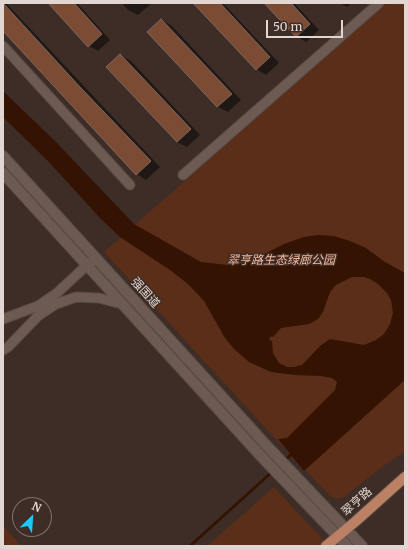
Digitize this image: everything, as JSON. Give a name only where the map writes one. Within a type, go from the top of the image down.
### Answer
[{"type":"main road","name":"强国道","points":[[3,156],[267,446],[346,529]]},
{"type":"main road","name":"强国道","points":[[3,173],[258,453],[338,536]]},
{"type":"main road","name":"翠亨路","points":[[326,546],[405,477]]},
{"type":"main road","points":[[346,529],[362,546]]},
{"type":"main road","points":[[338,536],[347,546]]},
{"type":"street","points":[[183,175],[379,3]]},
{"type":"street","points":[[3,46],[130,185]]},
{"type":"street","points":[[3,319],[38,306],[58,293],[96,258]]},
{"type":"street","points":[[3,350],[8,347],[38,316],[56,304],[76,297],[99,298],[122,304]]},
{"type":"green space","name":"翠亨路生态绿廊公园","points":[[387,3],[405,3],[405,451],[344,497],[337,499],[330,496],[270,433],[104,252]]},
{"type":"green space","points":[[274,487],[329,546],[207,546]]},
{"type":"green space","points":[[3,525],[21,546],[3,546]]},
{"type":"shaded area","points":[[3,91],[56,142],[134,224],[201,262],[228,265],[249,262],[284,244],[304,237],[318,235],[334,236],[350,241],[366,248],[385,262],[405,273],[405,380],[304,471],[278,439],[287,438],[335,390],[337,382],[332,378],[321,376],[271,372],[249,362],[234,349],[225,338],[204,301],[188,284],[170,270],[120,237],[100,218],[49,162],[3,117]],"holes":[[[352,277],[364,277],[378,284],[387,293],[391,300],[393,313],[390,324],[384,334],[376,340],[364,345],[330,339],[320,346],[302,365],[287,367],[279,363],[273,353],[272,341],[269,340],[271,336],[273,337],[281,328],[309,324],[318,319],[323,312],[330,292],[336,285]]]},
{"type":"building","points":[[3,3],[80,87],[151,161],[136,175],[3,31]]},
{"type":"building","points":[[48,3],[74,3],[102,34],[88,47]]},
{"type":"building","points":[[193,3],[220,3],[270,57],[256,70]]},
{"type":"building","points":[[264,3],[291,3],[310,24],[296,37]]},
{"type":"building","points":[[161,19],[232,94],[217,107],[147,32]]},
{"type":"building","points":[[120,54],[191,129],[177,142],[106,67]]},
{"type":"waterway","points":[[190,546],[293,453]]}]
